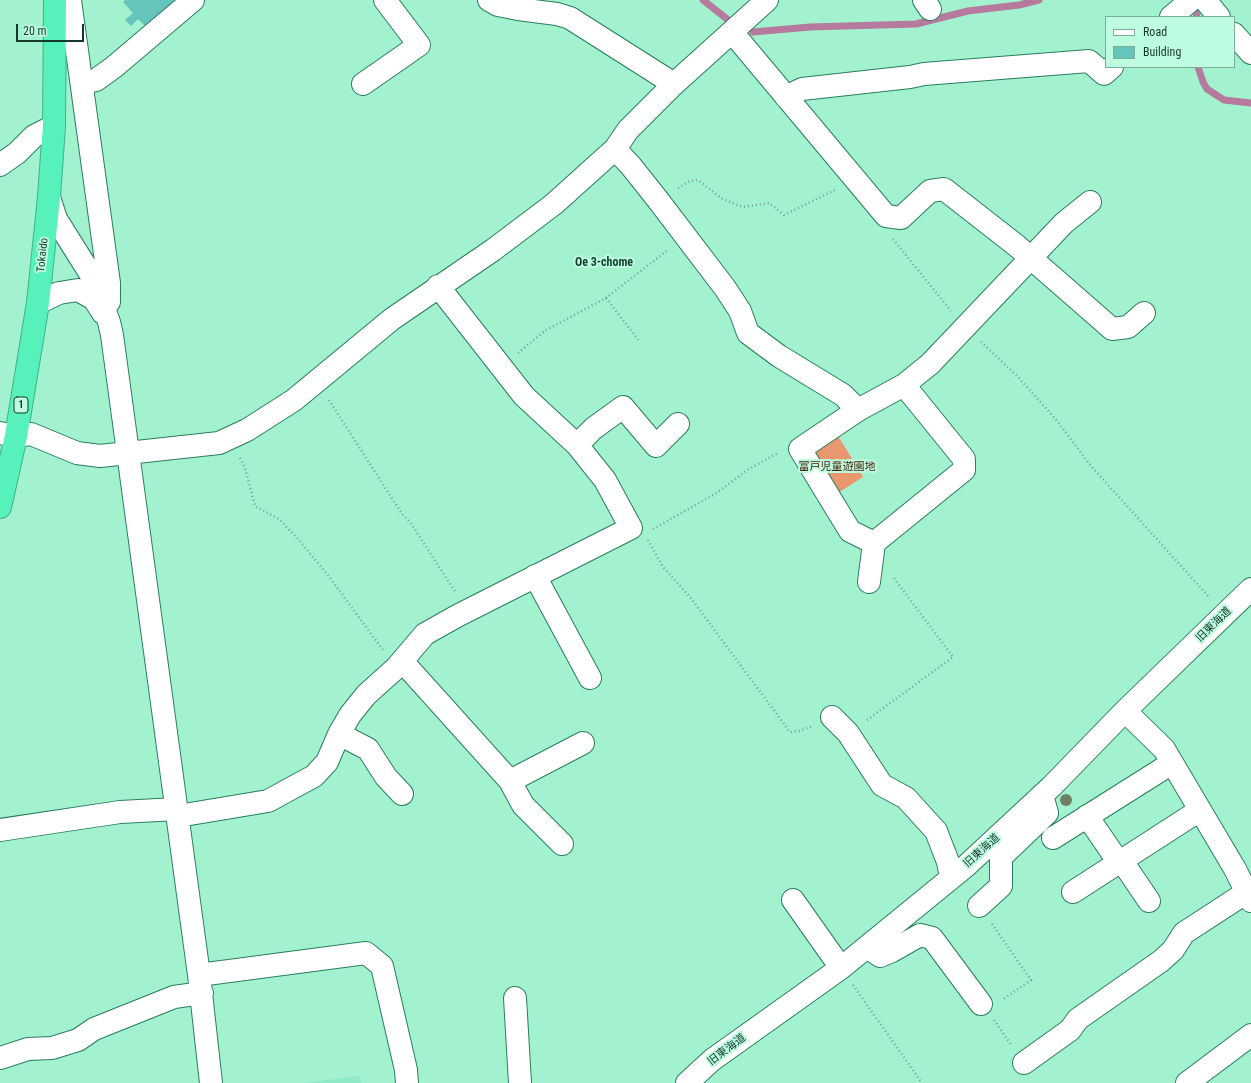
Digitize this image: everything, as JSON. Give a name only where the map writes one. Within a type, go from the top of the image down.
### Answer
[{"type":"highway","name":"Tokaido","points":[[0,507],[8,434],[38,303],[49,197],[54,126],[55,0]]},
{"type":"street","points":[[70,0],[109,283],[110,322],[200,984],[211,1083]]},
{"type":"street","points":[[82,83],[96,80],[114,67],[193,0]]},
{"type":"street","points":[[363,84],[419,45],[385,0]]},
{"type":"street","points":[[489,0],[518,10],[557,14],[570,18],[674,84]]},
{"type":"street","points":[[8,434],[31,434],[41,436],[77,453],[100,456],[219,443],[247,430],[294,400],[392,319],[438,286],[493,250],[554,204],[615,149],[628,130],[674,84],[767,0]]},
{"type":"street","points":[[1172,16],[1191,0]]},
{"type":"street","points":[[1205,0],[1218,16]]},
{"type":"street","points":[[732,32],[886,216],[901,218],[930,192],[944,190],[1030,258],[1112,329],[1128,328],[1144,314]]},
{"type":"street","points":[[1235,35],[1251,53]]},
{"type":"street","points":[[786,97],[802,89],[910,78],[924,74],[1089,61],[1104,74],[1111,68]]},
{"type":"street","points":[[0,165],[17,153],[34,136],[54,126]]},
{"type":"street","points":[[615,149],[658,200],[725,288],[740,311],[748,333],[779,356],[843,396],[858,410]]},
{"type":"street","points":[[49,197],[56,219],[93,278],[110,322]]},
{"type":"street","points":[[873,547],[850,531],[800,448],[858,410],[904,385],[930,364],[1064,223],[1090,202]]},
{"type":"street","points":[[0,830],[120,812],[177,812],[268,801],[314,776],[327,762],[338,734],[350,715],[366,695],[399,665],[425,634],[467,610],[535,576],[637,530],[606,480],[577,445],[524,396],[438,286]]},
{"type":"street","points":[[38,303],[59,293],[78,290],[94,299],[110,322]]},
{"type":"street","points":[[869,582],[873,547],[964,470],[964,459],[904,385]]},
{"type":"street","points":[[577,445],[594,428],[623,407],[656,446],[678,424]]},
{"type":"street","points":[[535,576],[590,678]]},
{"type":"street","name":"旧東海道","points":[[687,1083],[712,1060],[840,968],[952,877],[1042,795],[1125,711],[1251,589]]},
{"type":"street","points":[[399,665],[510,781],[523,805],[562,844]]},
{"type":"street","points":[[1024,1064],[1070,1030],[1078,1019],[1161,961],[1173,950],[1184,933],[1249,896],[1164,749],[1125,711]]},
{"type":"street","points":[[832,717],[848,733],[882,785],[906,798],[936,831],[952,877]]},
{"type":"street","points":[[338,734],[368,749],[386,777],[402,794]]},
{"type":"street","points":[[510,781],[583,743]]},
{"type":"street","points":[[1054,838],[1172,763]]},
{"type":"street","points":[[979,906],[1001,886],[1001,857],[1047,813],[1042,795]]},
{"type":"street","points":[[1073,892],[1200,810]]},
{"type":"street","points":[[1087,816],[1120,862],[1128,870],[1148,901]]},
{"type":"street","points":[[793,900],[840,968]]},
{"type":"street","points":[[866,947],[880,956],[892,952],[920,935],[932,938],[984,1008]]},
{"type":"street","points":[[0,1058],[28,1049],[52,1048],[78,1040],[94,1029],[174,997],[200,984],[366,953],[382,966],[406,1070],[407,1083]]},
{"type":"street","points":[[515,998],[520,1083]]},
{"type":"street","points":[[1187,1083],[1251,1035]]},
{"type":"path","points":[[658,200],[690,181],[698,180],[721,198],[732,203],[743,207],[770,203],[784,215],[856,180]]},
{"type":"path","points":[[886,216],[895,243],[965,327],[1034,394],[1058,422],[1090,466],[1225,614]]},
{"type":"path","points":[[500,367],[546,330],[606,298],[655,262],[684,234]]},
{"type":"path","points":[[606,298],[640,342]]},
{"type":"path","points":[[317,381],[402,514],[410,522],[467,610]]},
{"type":"path","points":[[228,439],[245,468],[256,506],[279,519],[298,539],[399,665]]},
{"type":"path","points":[[637,530],[653,529],[715,494],[749,469],[787,448],[800,448]]},
{"type":"path","points":[[637,530],[662,567],[690,597],[790,732],[799,731],[832,717]]},
{"type":"path","points":[[848,733],[953,657],[873,547]]},
{"type":"path","points":[[979,906],[1031,980],[984,1008],[1024,1064]]},
{"type":"path","points":[[840,968],[922,1083]]},
{"type":"shaded area","points":[[360,1076],[361,1083],[303,1083]]},
{"type":"green space","name":"富戸児童遊園地","points":[[837,434],[863,477],[835,495],[812,457],[817,447]]},
{"type":"building","points":[[125,0],[179,0],[146,27],[138,19],[131,26],[125,20],[133,13],[123,2]]},
{"type":"waterway","points":[[703,0],[727,19]]},
{"type":"waterway","points":[[753,32],[810,27],[916,24],[968,11],[1019,5],[1039,0]]},
{"type":"waterway","points":[[1198,68],[1207,89],[1224,100],[1251,103]]},
{"type":"district","name":"Oe 3-chome","points":[[604,263]]}]
